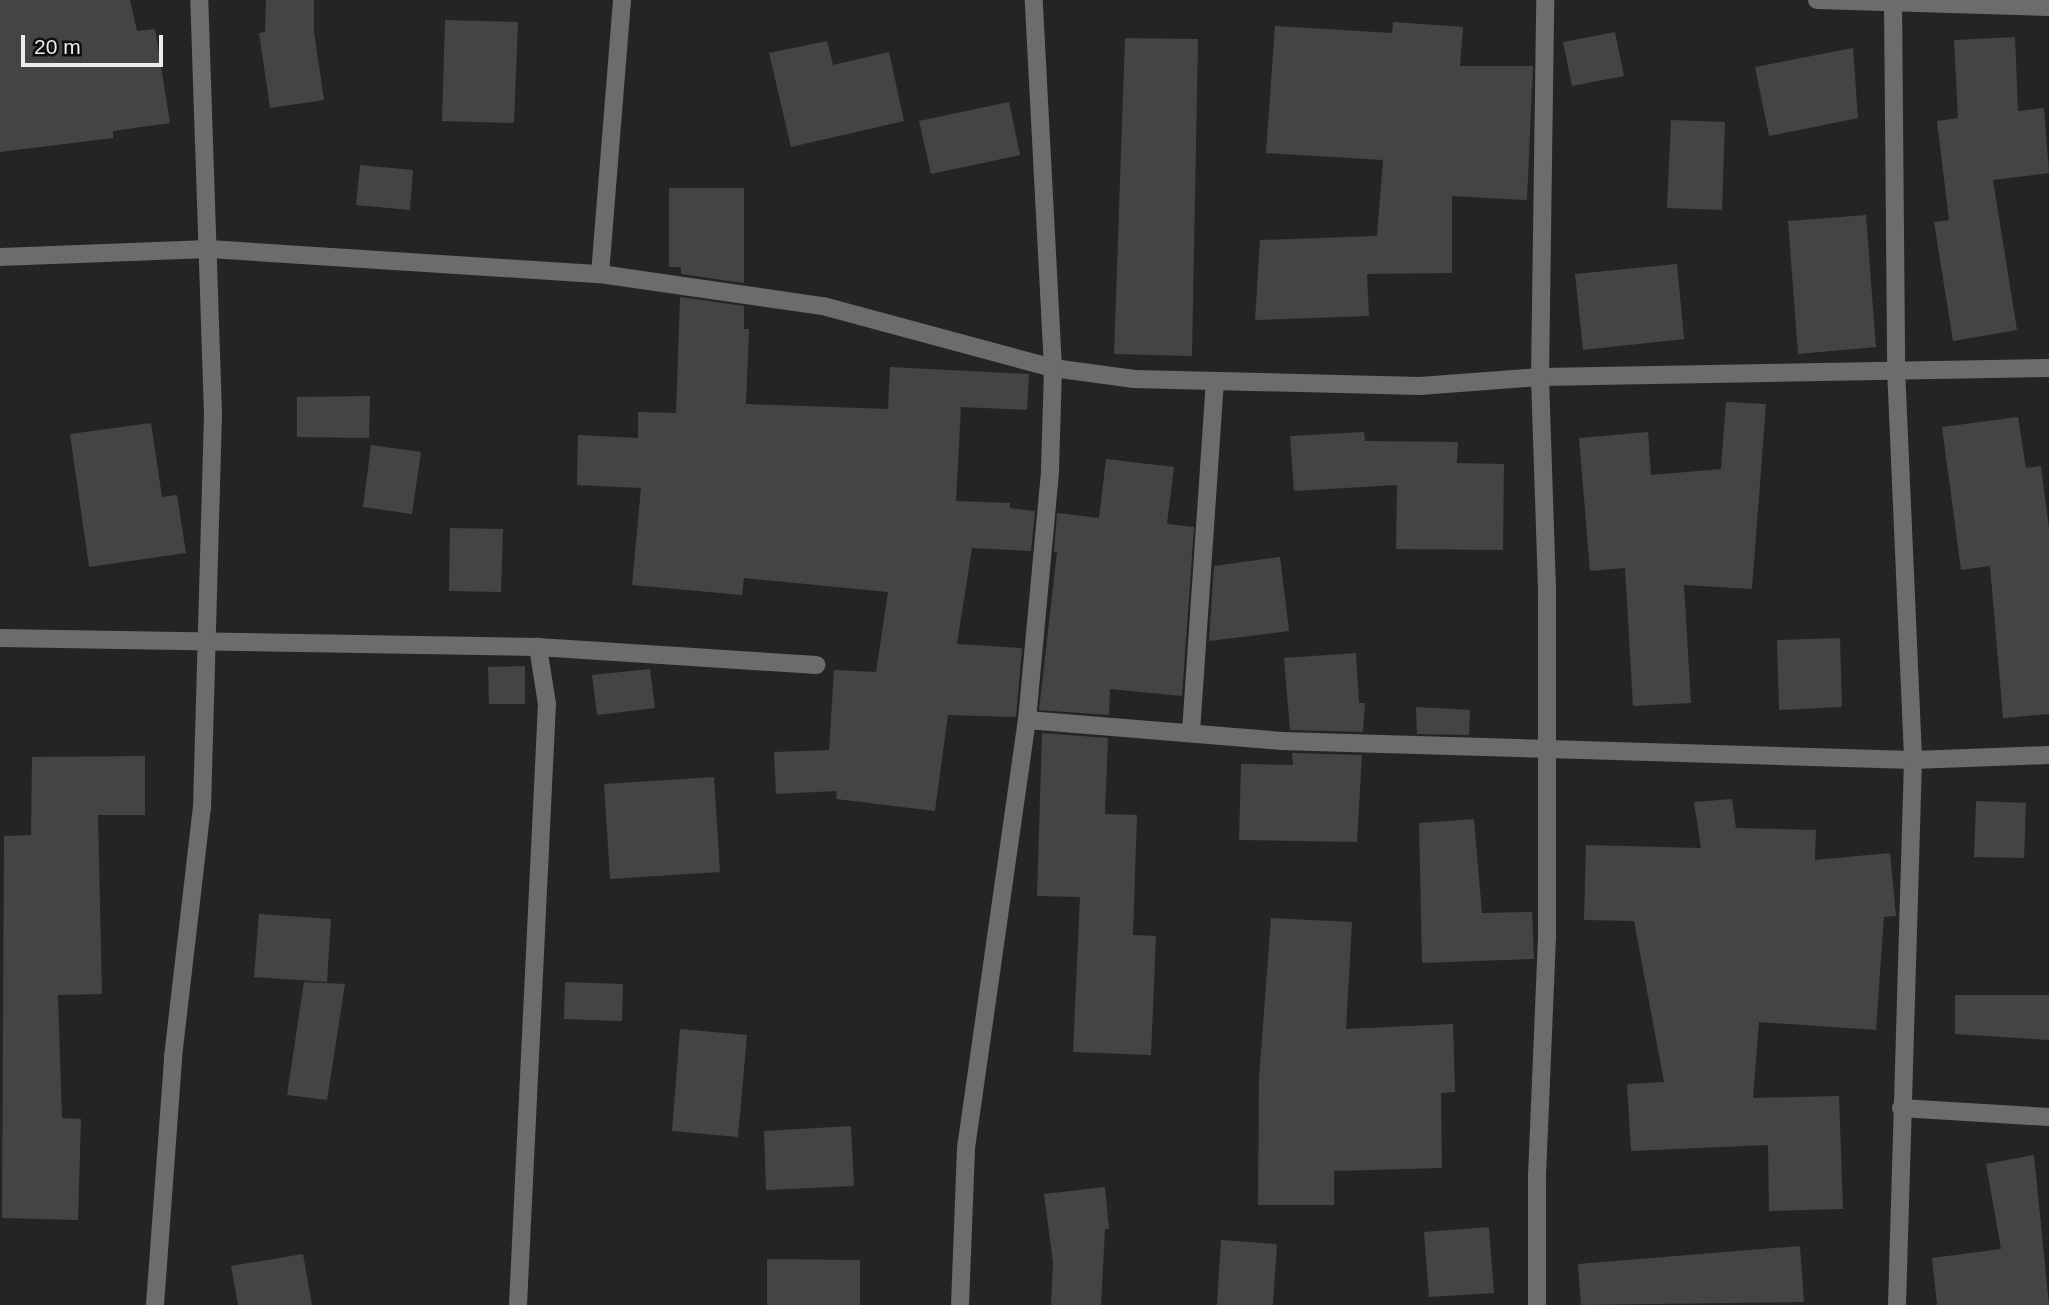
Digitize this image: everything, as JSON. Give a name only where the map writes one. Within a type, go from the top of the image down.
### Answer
[{"type":"street","points":[[155,1305],[173,1057],[202,807],[208,641],[213,414],[199,0]]},
{"type":"street","points":[[600,274],[622,0]]},
{"type":"street","points":[[960,1305],[966,1147],[1027,720],[1050,470],[1053,368],[1034,0]]},
{"type":"street","points":[[1537,1305],[1547,750],[1547,589],[1540,377],[1545,0]]},
{"type":"street","points":[[1817,0],[2049,7]]},
{"type":"street","points":[[1893,3],[1896,368],[1913,760],[1897,1305]]},
{"type":"street","points":[[0,257],[209,249],[600,274],[823,306],[1053,368],[1134,379],[1420,386],[1540,377],[1896,368],[2049,368]]},
{"type":"street","points":[[1191,733],[1214,382]]},
{"type":"street","points":[[0,638],[538,647],[816,665]]},
{"type":"street","points":[[518,1305],[547,704],[538,647]]},
{"type":"street","points":[[1027,720],[1281,741],[1913,760],[2049,755]]},
{"type":"street","points":[[1901,1108],[2049,1117]]},
{"type":"building","points":[[0,0],[130,0],[137,31],[155,29],[170,123],[113,131],[113,138],[0,152]]},
{"type":"building","points":[[266,0],[314,0],[314,32],[324,100],[270,108],[259,33],[265,32]]},
{"type":"building","points":[[445,20],[518,22],[514,123],[442,121]]},
{"type":"building","points":[[1393,22],[1463,27],[1460,66],[1533,66],[1527,200],[1452,196],[1452,273],[1367,274],[1369,316],[1255,320],[1260,240],[1377,236],[1383,160],[1266,153],[1275,26],[1392,33]]},
{"type":"building","points":[[1615,32],[1624,76],[1572,86],[1563,42]]},
{"type":"building","points":[[2015,37],[2018,111],[2044,108],[2049,173],[1993,180],[2017,330],[1953,341],[1934,222],[1949,220],[1937,121],[1958,118],[1954,40]]},
{"type":"building","points":[[1125,38],[1198,39],[1192,356],[1114,354]]},
{"type":"building","points":[[827,41],[833,65],[889,52],[904,121],[791,147],[769,53]]},
{"type":"building","points":[[1853,48],[1858,118],[1769,136],[1755,67]]},
{"type":"building","points":[[1009,102],[1020,155],[931,174],[919,121]]},
{"type":"building","points":[[1671,120],[1725,122],[1722,210],[1667,208]]},
{"type":"building","points":[[360,165],[413,170],[410,210],[356,205]]},
{"type":"building","points":[[669,188],[744,188],[744,283],[681,274],[681,267],[669,267]]},
{"type":"building","points":[[1866,215],[1876,347],[1798,354],[1788,221]]},
{"type":"building","points":[[1677,264],[1684,339],[1583,350],[1575,274]]},
{"type":"building","points":[[680,297],[744,306],[744,329],[749,329],[746,404],[888,409],[890,367],[1029,374],[1027,410],[961,407],[956,501],[1010,503],[1010,508],[1035,511],[1031,551],[972,548],[957,644],[1022,648],[1016,717],[948,715],[935,811],[836,799],[837,791],[776,794],[774,752],[829,750],[834,670],[876,672],[888,592],[744,578],[742,595],[632,585],[641,488],[577,485],[578,435],[638,438],[638,412],[676,413]]},
{"type":"building","points":[[370,396],[369,438],[297,437],[297,397]]},
{"type":"building","points":[[1726,402],[1766,404],[1752,589],[1684,585],[1691,703],[1633,706],[1625,568],[1590,571],[1579,438],[1648,432],[1651,475],[1721,469]]},
{"type":"building","points":[[2018,417],[2026,468],[2041,466],[2049,529],[2049,714],[2003,718],[1990,566],[1961,570],[1942,427]]},
{"type":"building","points":[[151,423],[162,497],[177,495],[186,553],[89,567],[70,434]]},
{"type":"building","points":[[1364,432],[1365,441],[1458,442],[1457,463],[1504,464],[1503,550],[1396,549],[1397,485],[1294,491],[1290,436]]},
{"type":"building","points":[[371,445],[421,452],[412,514],[363,507]]},
{"type":"building","points":[[1106,459],[1174,467],[1167,524],[1194,527],[1182,696],[1110,689],[1109,715],[1039,710],[1057,552],[1054,552],[1057,513],[1099,518]]},
{"type":"building","points":[[450,528],[503,529],[501,592],[449,591]]},
{"type":"building","points":[[1280,557],[1289,631],[1209,641],[1214,566]]},
{"type":"building","points":[[1840,638],[1842,707],[1779,710],[1777,640]]},
{"type":"building","points":[[1356,653],[1359,703],[1365,703],[1363,732],[1290,730],[1284,658]]},
{"type":"building","points":[[525,666],[525,704],[489,704],[488,667]]},
{"type":"building","points":[[650,669],[655,708],[597,715],[592,675]]},
{"type":"building","points":[[1416,707],[1470,710],[1469,735],[1417,734]]},
{"type":"building","points":[[1042,733],[1108,738],[1105,814],[1137,815],[1133,935],[1156,936],[1151,1055],[1073,1052],[1080,897],[1037,896]]},
{"type":"building","points":[[1292,753],[1362,755],[1357,842],[1239,840],[1241,764],[1293,765]]},
{"type":"building","points":[[145,756],[145,815],[98,815],[102,994],[58,995],[62,1118],[81,1119],[78,1220],[2,1218],[4,836],[31,835],[32,757]]},
{"type":"building","points":[[714,777],[720,872],[610,879],[604,784]]},
{"type":"building","points":[[1732,799],[1736,828],[1816,830],[1815,860],[1890,853],[1896,916],[1884,917],[1876,1030],[1759,1022],[1753,1098],[1839,1096],[1843,1209],[1769,1211],[1768,1145],[1631,1151],[1627,1084],[1664,1082],[1634,921],[1584,920],[1586,845],[1701,848],[1694,802]]},
{"type":"building","points":[[1976,801],[2026,803],[2024,858],[1974,857]]},
{"type":"building","points":[[1474,819],[1482,913],[1532,912],[1534,959],[1422,963],[1419,823]]},
{"type":"building","points":[[259,914],[331,919],[327,982],[254,977]]},
{"type":"building","points":[[1271,918],[1352,922],[1346,1029],[1453,1024],[1455,1092],[1441,1093],[1442,1168],[1334,1171],[1334,1205],[1258,1205],[1259,1078]]},
{"type":"building","points":[[304,982],[345,984],[327,1100],[287,1095]]},
{"type":"building","points":[[565,982],[623,984],[622,1021],[564,1019]]},
{"type":"building","points":[[1955,995],[2049,995],[2049,1040],[1955,1034]]},
{"type":"building","points":[[680,1029],[747,1035],[738,1137],[672,1131]]},
{"type":"building","points":[[851,1126],[854,1186],[766,1190],[764,1131]]},
{"type":"building","points":[[2034,1155],[2049,1305],[1937,1305],[1932,1258],[2001,1249],[1986,1164]]},
{"type":"building","points":[[1105,1187],[1109,1229],[1105,1229],[1101,1305],[1051,1305],[1053,1263],[1044,1194]]},
{"type":"building","points":[[1489,1227],[1494,1293],[1429,1297],[1424,1232]]},
{"type":"building","points":[[1221,1240],[1277,1244],[1273,1305],[1217,1305]]},
{"type":"building","points":[[1800,1246],[1804,1302],[1581,1305],[1578,1264]]},
{"type":"building","points":[[303,1254],[312,1305],[238,1305],[231,1266]]},
{"type":"building","points":[[767,1259],[860,1260],[860,1305],[767,1305]]}]
